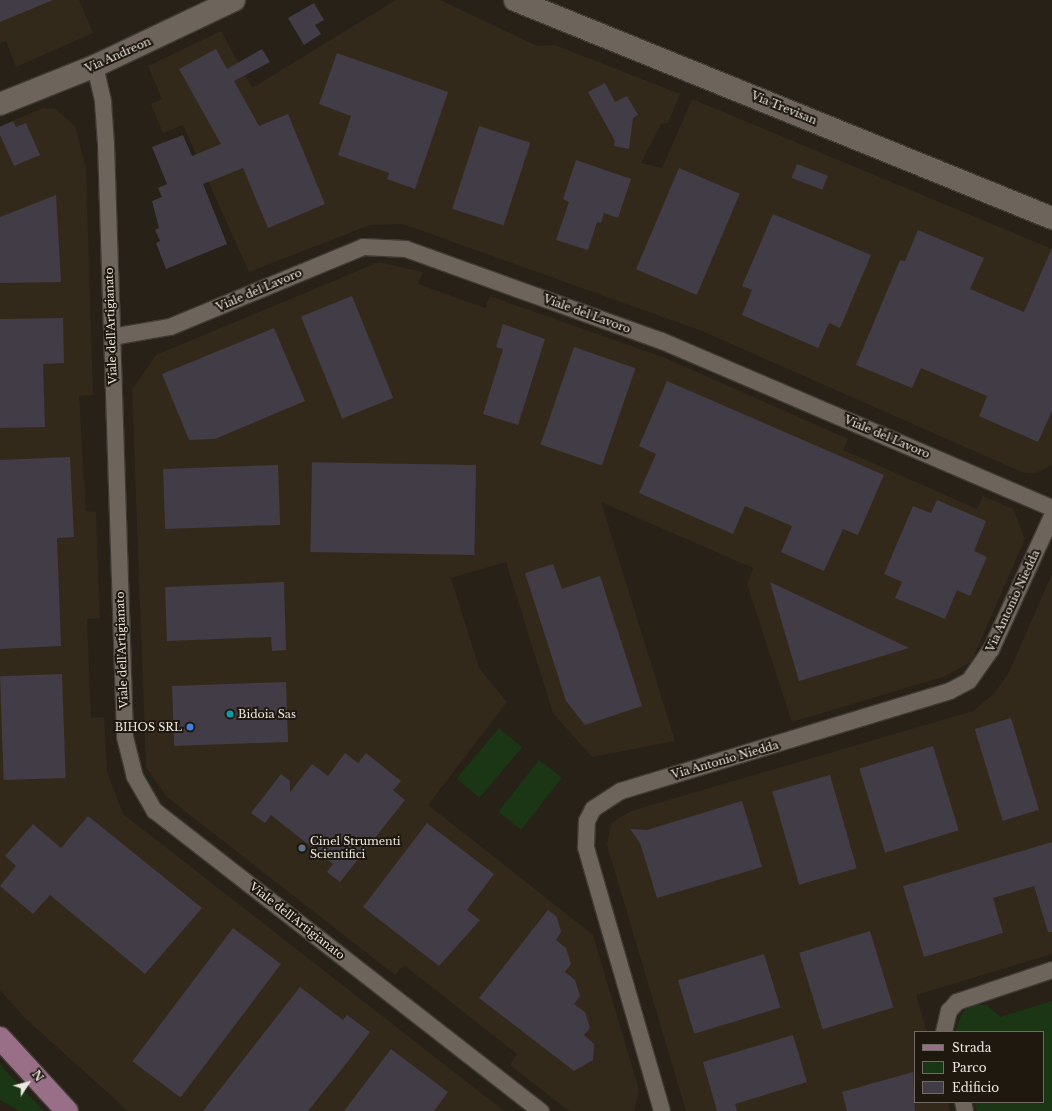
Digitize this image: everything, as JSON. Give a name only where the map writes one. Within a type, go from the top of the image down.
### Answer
[{"type":"main road","name":"Via Andreon","points":[[0,104],[95,66],[234,0]]},
{"type":"main road","name":"Via Trevisan","points":[[515,0],[1052,218]]},
{"type":"main road","points":[[0,1038],[67,1111]]},
{"type":"street","name":"Viale dell'Artigianato","points":[[95,66],[103,102],[106,144],[125,737],[134,777],[154,811],[541,1111]]},
{"type":"street","name":"Viale del Lavoro","points":[[112,337],[170,327],[363,247],[406,249],[662,341],[1052,508]]},
{"type":"street","name":"Via Antonio Niedda","points":[[657,1106],[586,847],[587,821],[593,809],[602,800],[621,791],[950,691],[969,681],[991,650],[1052,516]]},
{"type":"street","points":[[944,1031],[949,1011],[956,1002],[1052,970]]},
{"type":"shaded area","points":[[0,0],[79,0],[93,33],[16,67],[6,41],[0,43]]},
{"type":"shaded area","points":[[396,0],[440,0],[537,46],[555,45],[680,94],[668,123],[661,124],[641,163],[662,168],[692,99],[1052,249],[1052,465],[1034,474],[1022,472],[702,331],[403,224],[370,225],[249,272],[183,125],[163,133],[151,104],[162,99],[148,66],[221,31],[252,88]]},
{"type":"shaded area","points":[[43,108],[55,109],[75,126],[86,169],[93,395],[79,396],[86,511],[96,512],[100,618],[87,619],[91,718],[104,717],[107,771],[123,814],[504,1111],[128,1111],[25,1018],[0,990],[0,126]]},
{"type":"shaded area","points":[[379,262],[423,272],[418,284],[485,308],[490,296],[665,358],[848,439],[843,450],[977,509],[983,496],[1013,509],[1025,539],[971,662],[943,677],[792,722],[747,584],[753,568],[601,502],[675,741],[592,757],[553,713],[506,562],[451,578],[479,668],[507,702],[428,805],[593,935],[639,1090],[634,1111],[569,1111],[510,1065],[517,1054],[404,965],[395,975],[167,797],[146,767],[132,390],[156,355]]},
{"type":"shaded area","points":[[1052,574],[1052,954],[916,995],[927,1031],[914,1031],[914,1103],[947,1103],[950,1111],[686,1111],[607,845],[611,823],[631,811],[973,711],[995,693],[1009,672]]},
{"type":"green space","points":[[499,728],[522,747],[480,798],[457,779]]},
{"type":"green space","points":[[539,760],[562,778],[521,830],[498,812]]},
{"type":"green space","points":[[1052,1001],[1052,1111],[977,1111],[974,1103],[1044,1103],[1044,1031],[955,1031],[962,1013],[973,1005],[987,1005],[1000,1017]]},
{"type":"green space","points":[[0,1064],[44,1111],[19,1111],[0,1100]]},
{"type":"building","points":[[0,0],[53,0],[0,22]]},
{"type":"building","points":[[314,3],[324,20],[315,25],[321,34],[304,45],[288,18]]},
{"type":"building","points":[[216,49],[227,69],[262,49],[270,62],[234,81],[259,126],[288,114],[325,204],[268,228],[243,168],[203,184],[227,244],[166,269],[156,243],[160,241],[155,230],[159,228],[152,201],[162,197],[158,188],[167,184],[152,147],[183,135],[192,156],[221,144],[179,69]]},
{"type":"building","points":[[337,53],[448,92],[415,189],[387,179],[389,173],[338,155],[351,116],[319,104]]},
{"type":"building","points":[[605,83],[615,102],[627,96],[638,115],[633,118],[629,149],[614,146],[615,141],[588,92]]},
{"type":"building","points":[[13,121],[16,127],[26,123],[40,155],[14,166],[0,135],[0,127]]},
{"type":"building","points":[[479,126],[530,143],[503,225],[452,209]]},
{"type":"building","points":[[576,160],[631,179],[618,218],[604,213],[601,223],[597,222],[588,250],[556,240],[569,202],[563,199]]},
{"type":"building","points":[[797,164],[828,176],[822,190],[792,178]]},
{"type":"building","points":[[679,168],[740,194],[697,295],[636,269]]},
{"type":"building","points":[[56,195],[61,282],[0,283],[0,217]]},
{"type":"building","points":[[773,214],[871,255],[840,328],[829,323],[818,348],[742,315],[752,290],[742,286]]},
{"type":"building","points":[[918,230],[984,258],[970,289],[1024,312],[1052,248],[1052,411],[1038,442],[979,416],[987,396],[921,368],[912,388],[856,365],[900,260],[905,261]]},
{"type":"building","points":[[352,296],[393,398],[342,419],[301,317]]},
{"type":"building","points":[[63,318],[64,363],[43,364],[45,427],[0,428],[0,319]]},
{"type":"building","points":[[503,324],[545,339],[518,425],[483,414],[503,349],[496,347]]},
{"type":"building","points":[[274,328],[305,401],[215,439],[189,440],[162,374]]},
{"type":"building","points":[[574,347],[635,368],[602,466],[540,444]]},
{"type":"building","points":[[667,381],[884,475],[858,535],[843,529],[824,571],[781,552],[792,526],[745,506],[733,534],[639,493],[656,454],[639,446]]},
{"type":"building","points":[[70,457],[74,537],[57,538],[61,646],[0,649],[0,460]]},
{"type":"building","points":[[312,462],[476,465],[474,555],[310,552]]},
{"type":"building","points":[[278,465],[280,525],[165,529],[163,469]]},
{"type":"building","points":[[937,500],[986,521],[974,551],[987,557],[970,596],[957,590],[945,619],[895,598],[902,582],[884,574],[913,506],[931,513]]},
{"type":"building","points":[[553,564],[562,589],[600,576],[642,706],[585,725],[566,701],[525,573]]},
{"type":"building","points":[[284,582],[286,650],[272,651],[271,637],[167,641],[165,587]]},
{"type":"building","points":[[770,582],[909,648],[799,681]]},
{"type":"building","points":[[62,674],[66,778],[4,780],[0,676]]},
{"type":"building","name":"Bidoia Sas","points":[[286,682],[288,742],[174,746],[172,686]]},
{"type":"building","points":[[1011,718],[1039,810],[1003,821],[975,729]]},
{"type":"building","points":[[933,746],[959,830],[885,853],[859,769]]},
{"type":"building","points":[[345,753],[358,763],[366,753],[401,781],[393,790],[405,800],[340,882],[327,872],[333,864],[271,815],[265,823],[251,813],[281,774],[290,781],[290,792],[312,764],[328,776]]},
{"type":"building","points":[[830,775],[857,868],[799,885],[772,792]]},
{"type":"building","points":[[742,801],[762,867],[657,898],[640,843],[630,829],[647,830]]},
{"type":"building","points":[[88,816],[202,908],[145,974],[50,895],[33,914],[0,886],[16,866],[5,856],[33,824],[61,848]]},
{"type":"building","points":[[427,823],[494,874],[467,910],[480,920],[439,966],[363,907]]},
{"type":"building","points":[[1052,842],[1052,932],[1048,932],[1034,886],[993,898],[1003,933],[924,957],[903,886]]},
{"type":"building","points":[[548,910],[557,917],[561,932],[556,940],[566,948],[571,964],[565,972],[575,980],[580,996],[574,1004],[585,1012],[590,1028],[584,1035],[594,1044],[593,1060],[574,1071],[479,998]]},
{"type":"building","points":[[233,928],[281,964],[180,1097],[132,1061]]},
{"type":"building","points":[[870,931],[893,1008],[823,1029],[799,953]]},
{"type":"building","points":[[764,954],[780,1008],[694,1034],[678,980]]},
{"type":"building","points":[[300,987],[343,1020],[347,1015],[370,1032],[345,1065],[308,1111],[203,1111]]},
{"type":"building","points":[[793,1035],[807,1082],[735,1104],[737,1111],[717,1111],[703,1062]]},
{"type":"building","points":[[391,1049],[448,1092],[434,1111],[344,1111]]},
{"type":"building","points":[[913,1072],[915,1111],[847,1111],[842,1092]]},
{"type":"place","name":"Bidoia Sas","points":[[230,714]]},
{"type":"place","name":"BIHOS SRL","points":[[190,727]]},
{"type":"place","name":"Cinel Strumenti Scientifici","points":[[302,848]]}]
